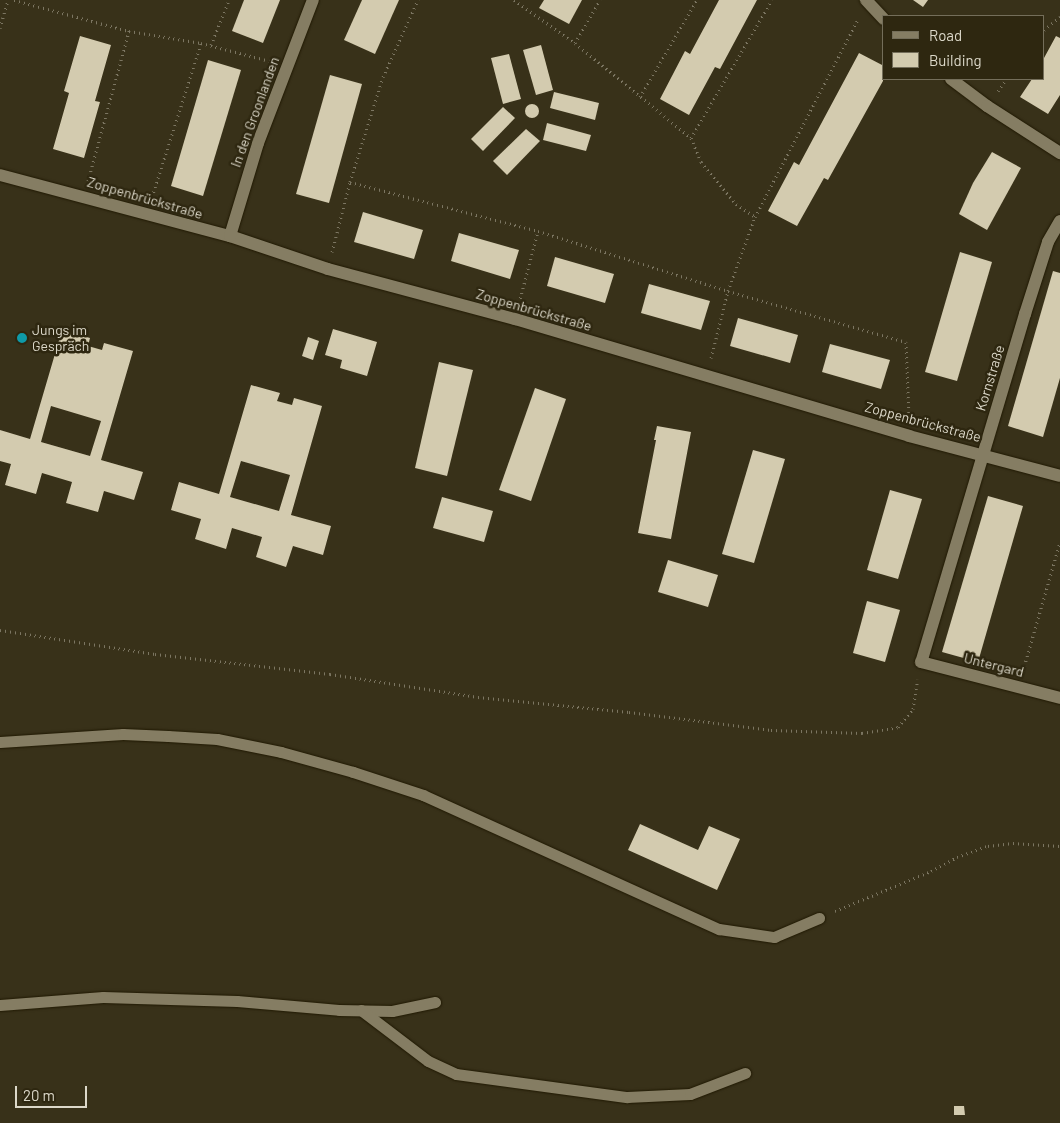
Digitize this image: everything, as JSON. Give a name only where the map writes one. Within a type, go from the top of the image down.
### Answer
[{"type":"street","name":"In den Groonlanden","points":[[230,236],[258,142],[313,0]]},
{"type":"street","points":[[867,1],[882,17]]},
{"type":"street","points":[[952,80],[987,106],[1060,153]]},
{"type":"street","name":"Zoppenbrückstraße","points":[[0,175],[230,236],[328,269],[515,319],[909,436],[983,454],[1060,476]]},
{"type":"street","name":"Kornstraße","points":[[921,662],[1048,242],[1060,221]]},
{"type":"street","name":"Untergard","points":[[921,662],[1060,698]]},
{"type":"lane","points":[[0,742],[132,734],[217,739],[281,752],[353,772],[423,795],[719,929],[774,937],[819,918]]},
{"type":"lane","points":[[0,1005],[103,997],[237,1001],[392,1011],[435,1002]]},
{"type":"lane","points":[[361,1010],[428,1061],[456,1074],[627,1096],[690,1094],[745,1073]]},
{"type":"path","points":[[0,28],[8,0]]},
{"type":"path","points":[[14,0],[129,31],[211,45],[288,65]]},
{"type":"path","points":[[211,45],[229,0]]},
{"type":"path","points":[[328,269],[350,182],[383,77],[418,0]]},
{"type":"path","points":[[514,0],[574,43],[691,138],[700,162],[736,204],[755,217]]},
{"type":"path","points":[[574,43],[600,0]]},
{"type":"path","points":[[640,97],[697,0]]},
{"type":"path","points":[[691,138],[772,0]]},
{"type":"path","points":[[707,375],[728,291],[755,217],[867,1]]},
{"type":"path","points":[[1045,29],[1060,17]]},
{"type":"path","points":[[84,196],[129,31]]},
{"type":"path","points":[[147,215],[201,43]]},
{"type":"path","points":[[350,182],[538,231],[728,291],[906,342],[909,436]]},
{"type":"path","points":[[515,319],[538,231]]},
{"type":"path","points":[[1018,686],[1060,542]]},
{"type":"path","points":[[0,630],[155,654],[330,674],[478,697],[780,730],[862,732],[898,727],[913,709],[921,662]]},
{"type":"path","points":[[819,918],[931,871],[957,857],[988,846],[1014,843],[1060,846]]},
{"type":"building","points":[[244,0],[280,0],[263,43],[232,31]]},
{"type":"building","points":[[362,0],[399,0],[375,54],[344,40]]},
{"type":"building","points":[[544,0],[582,0],[569,24],[539,8]]},
{"type":"building","points":[[719,0],[757,0],[720,69],[715,67],[689,115],[660,99],[685,51],[690,54]]},
{"type":"building","points":[[913,0],[928,0],[923,7]]},
{"type":"building","points":[[80,36],[111,45],[95,101],[100,102],[84,158],[53,149],[69,93],[64,91]]},
{"type":"building","points":[[1056,36],[1060,38],[1060,95],[1048,114],[1020,97],[1031,80],[1045,80],[1045,56]]},
{"type":"building","points":[[541,45],[553,90],[536,95],[523,50]]},
{"type":"building","points":[[859,53],[882,65],[883,81],[828,180],[824,178],[797,226],[768,211],[794,162],[799,165]]},
{"type":"building","points":[[509,54],[521,99],[503,104],[491,58]]},
{"type":"building","points":[[208,60],[241,70],[203,196],[171,186]]},
{"type":"building","points":[[330,75],[362,84],[329,203],[296,194]]},
{"type":"building","points":[[554,92],[599,103],[595,120],[550,108]]},
{"type":"building","points":[[529,104],[535,104],[539,111],[535,118],[529,118],[525,114],[525,108]]},
{"type":"building","points":[[503,107],[515,118],[483,151],[471,139]]},
{"type":"building","points":[[547,123],[591,135],[586,151],[543,140]]},
{"type":"building","points":[[526,129],[540,141],[507,175],[493,161]]},
{"type":"building","points":[[992,152],[1021,168],[987,230],[959,214],[973,183]]},
{"type":"building","points":[[363,212],[423,230],[414,259],[354,242]]},
{"type":"building","points":[[459,233],[519,250],[510,279],[451,261]]},
{"type":"building","points":[[960,252],[992,262],[957,381],[925,372]]},
{"type":"building","points":[[555,257],[614,274],[605,303],[547,286]]},
{"type":"building","points":[[1053,271],[1060,273],[1060,378],[1043,437],[1008,426]]},
{"type":"building","points":[[649,284],[710,301],[701,330],[641,313]]},
{"type":"building","points":[[738,318],[798,335],[790,363],[730,346]]},
{"type":"building","points":[[333,329],[377,342],[367,376],[340,368],[342,360],[325,355]]},
{"type":"building","points":[[62,330],[90,338],[88,346],[102,350],[104,343],[133,351],[101,460],[143,472],[134,500],[104,491],[98,512],[66,503],[72,482],[42,473],[36,494],[5,485],[11,464],[0,461],[0,430],[30,439]],"holes":[[[51,406],[101,421],[90,456],[41,442]]]},
{"type":"building","points":[[308,337],[319,341],[313,360],[302,356]]},
{"type":"building","points":[[830,344],[890,360],[881,389],[822,372]]},
{"type":"building","points":[[439,362],[473,370],[447,476],[415,468]]},
{"type":"building","points":[[251,385],[280,393],[277,401],[292,405],[294,398],[322,406],[291,515],[331,526],[323,555],[293,546],[286,567],[256,557],[262,537],[232,528],[226,549],[195,539],[201,519],[171,510],[179,482],[219,494]],"holes":[[[241,461],[290,475],[279,511],[230,497]]]},
{"type":"building","points":[[535,388],[566,399],[531,501],[499,490]]},
{"type":"building","points":[[657,426],[691,432],[671,539],[638,533]]},
{"type":"building","points":[[753,450],[785,459],[754,563],[722,554]]},
{"type":"building","points":[[890,490],[922,499],[898,579],[867,570]]},
{"type":"building","points":[[988,496],[1023,506],[978,662],[942,652]]},
{"type":"building","points":[[442,497],[493,511],[484,542],[433,528]]},
{"type":"building","points":[[668,560],[718,575],[708,607],[658,592]]},
{"type":"building","points":[[867,601],[900,610],[885,662],[853,653]]},
{"type":"building","points":[[640,824],[698,850],[709,826],[740,839],[717,890],[628,850]]},
{"type":"building","points":[[954,1106],[964,1106],[965,1115],[954,1115]]},
{"type":"place","name":"Jungs im Gespräch","points":[[22,338]]}]
